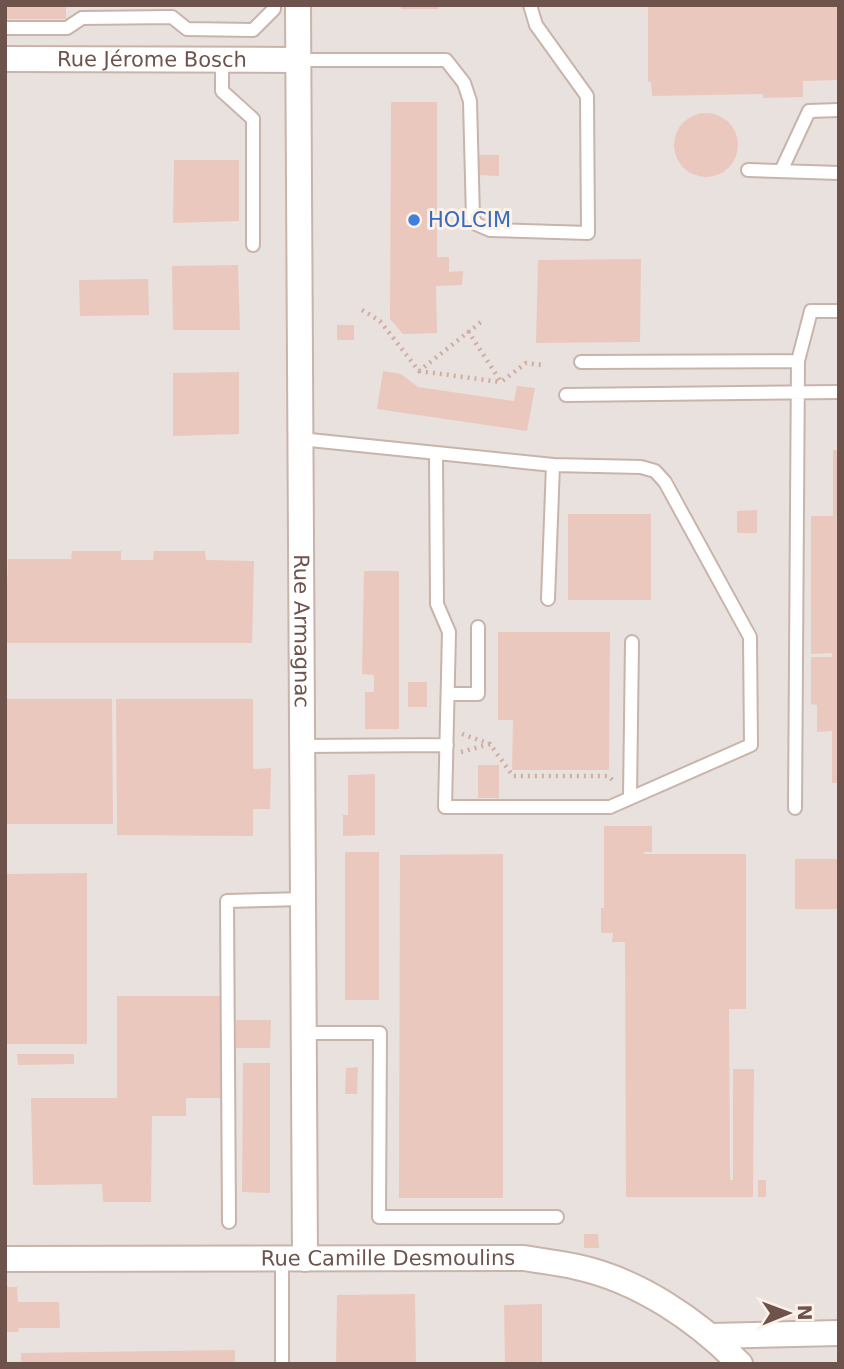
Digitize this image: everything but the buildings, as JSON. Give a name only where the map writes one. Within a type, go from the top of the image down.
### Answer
[{"type":"street","name":"Rue Armagnac","points":[[294,1259],[304,1034],[298,5]]},
{"type":"street","name":"Rue Jérome Bosch","points":[[5,59],[297,60]]},
{"type":"street","name":"Rue Camille Desmoulins","points":[[5,1259],[524,1258],[580,1267],[637,1288],[711,1336],[740,1364]]},
{"type":"street","points":[[711,1336],[839,1334]]},
{"type":"lane","points":[[5,28],[67,27],[82,18],[172,17],[187,29],[253,30],[274,9],[274,5]]},
{"type":"lane","points":[[297,60],[446,60],[464,83],[470,101],[473,218],[476,224],[490,230],[588,233],[587,96],[536,25],[530,5]]},
{"type":"lane","points":[[222,60],[222,92],[253,119],[253,245]]},
{"type":"lane","points":[[781,171],[809,111],[839,110]]},
{"type":"lane","points":[[748,170],[839,173]]},
{"type":"lane","points":[[795,808],[798,361],[811,311],[839,311]]},
{"type":"lane","points":[[581,362],[798,361]]},
{"type":"lane","points":[[566,395],[839,392]]},
{"type":"lane","points":[[300,439],[553,465],[642,467],[655,471],[665,482],[750,638],[751,744],[610,807],[445,807],[452,749],[448,694],[449,632],[438,604],[436,454]]},
{"type":"lane","points":[[548,599],[553,465]]},
{"type":"lane","points":[[448,694],[478,694],[478,627]]},
{"type":"lane","points":[[630,798],[632,642]]},
{"type":"lane","points":[[302,746],[452,749]]},
{"type":"lane","points":[[229,1222],[227,901],[303,899]]},
{"type":"lane","points":[[304,1034],[380,1033],[379,1217],[557,1217]]},
{"type":"lane","points":[[282,1364],[294,1259]]},
{"type":"path","points":[[362,310],[380,321],[419,371],[501,382],[526,363],[544,365]]},
{"type":"path","points":[[419,371],[481,322]]},
{"type":"path","points":[[468,331],[501,382]]},
{"type":"path","points":[[458,732],[490,744],[513,776],[609,776],[630,798]]},
{"type":"path","points":[[452,749],[490,744]]},
{"type":"shaded area","points":[[5,5],[839,5],[839,1364],[5,1364]]},
{"type":"place","name":"HOLCIM","points":[[414,220]]}]
